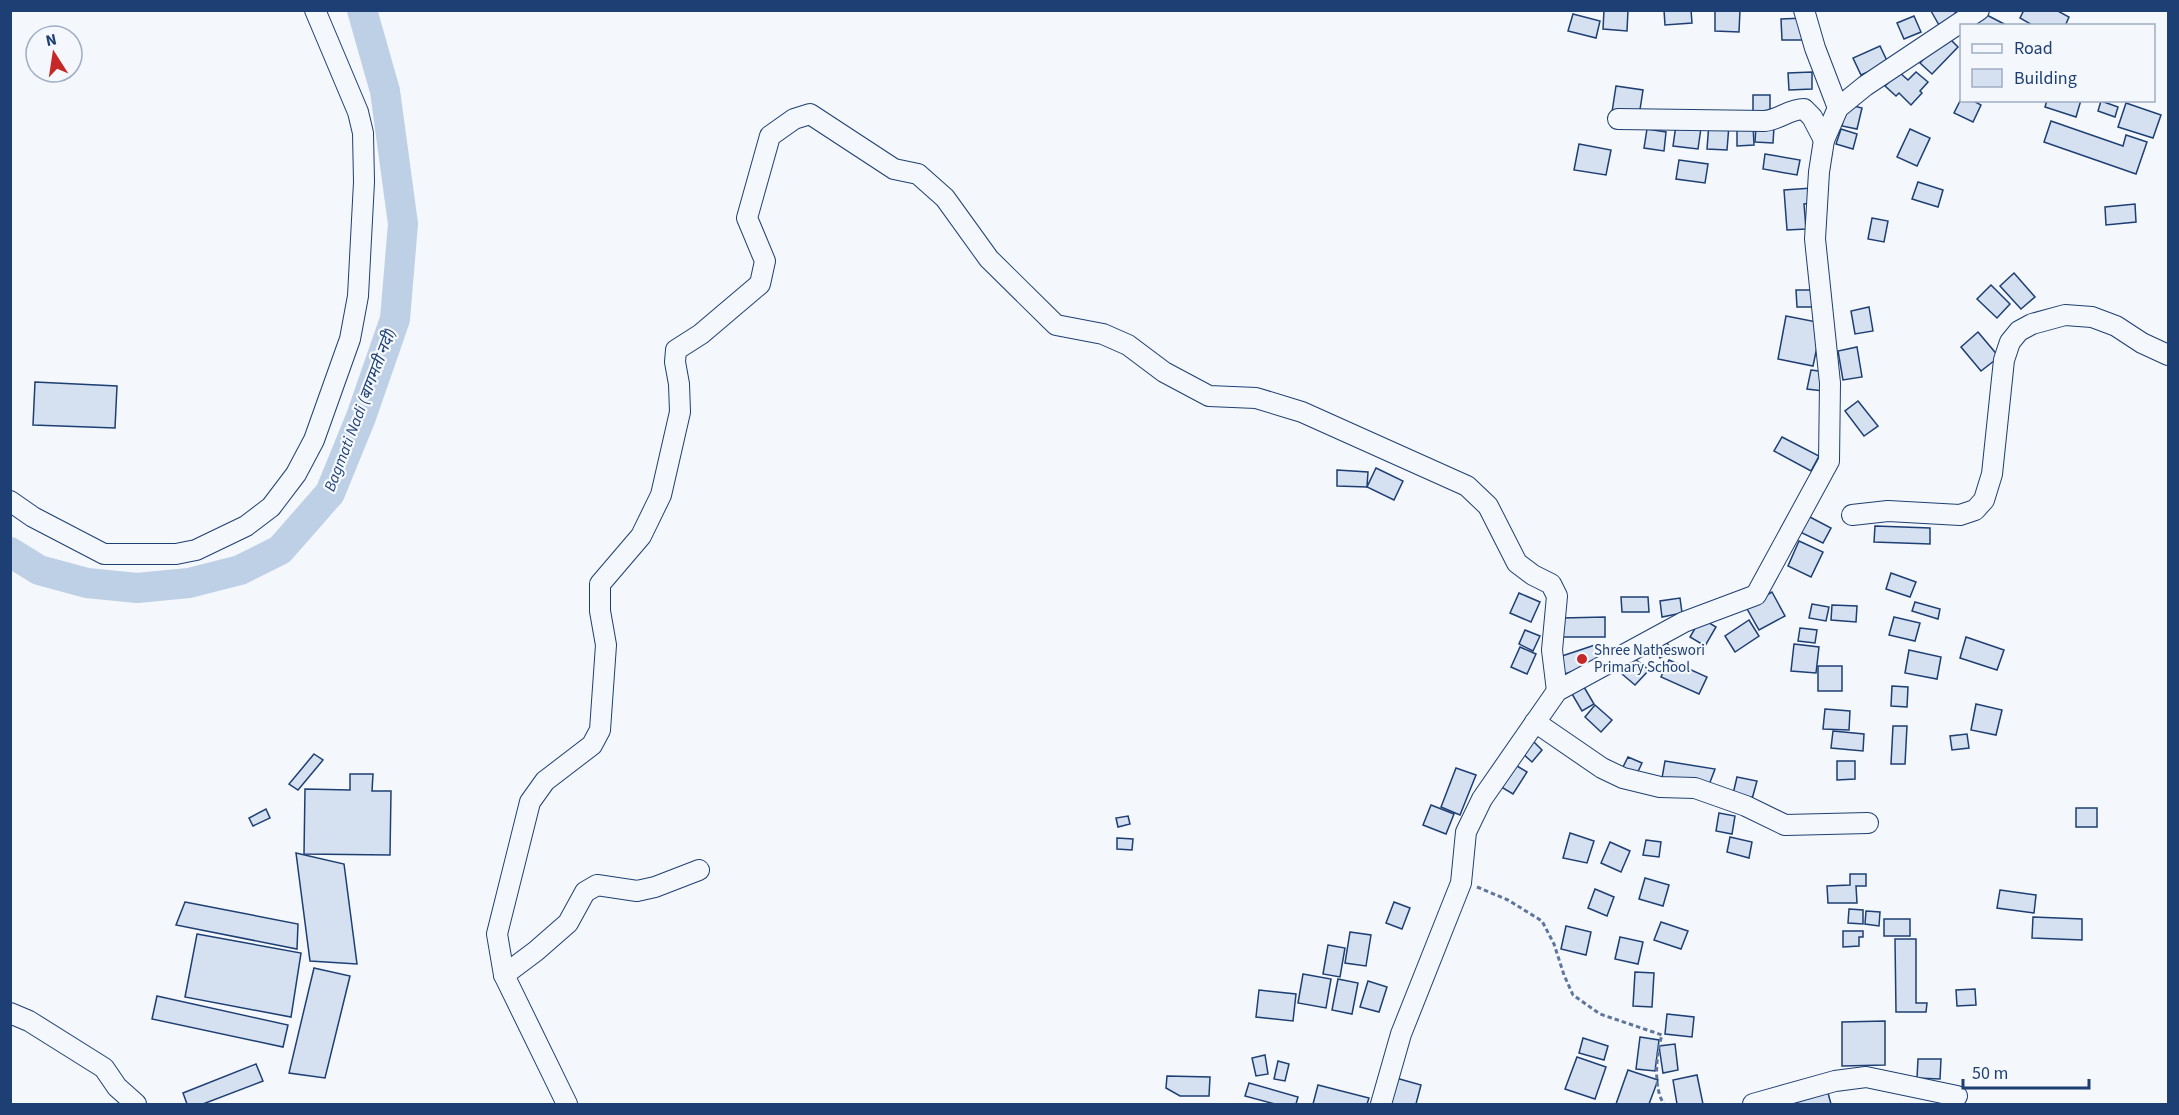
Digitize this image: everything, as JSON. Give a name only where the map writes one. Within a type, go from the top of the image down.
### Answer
[{"type":"street","points":[[10,501],[33,517],[104,554],[176,554],[196,550],[246,526],[271,507],[296,474],[314,440],[350,339],[358,296],[364,182],[363,132],[358,112],[315,10]]},
{"type":"street","points":[[1804,10],[1815,48],[1838,108]]},
{"type":"street","points":[[1381,1104],[1401,1034],[1461,881],[1466,832],[1482,798],[1557,691],[1684,622],[1756,594],[1829,460],[1830,383],[1815,239],[1819,172],[1824,140],[1838,108],[1865,86],[1978,10]]},
{"type":"street","points":[[1617,119],[1764,121],[1774,120],[1794,109],[1804,109],[1812,117],[1824,140]]},
{"type":"street","points":[[567,1104],[504,975],[497,934],[530,802],[545,781],[592,745],[600,730],[606,645],[600,611],[600,584],[641,536],[661,495],[680,412],[680,384],[675,362],[676,350],[701,334],[760,284],[765,261],[747,218],[770,136],[794,119],[810,114],[894,170],[918,174],[945,198],[989,259],[1056,325],[1103,334],[1128,345],[1164,372],[1209,396],[1256,398],[1302,412],[1467,486],[1488,506],[1517,563],[1533,575],[1551,584],[1557,596],[1552,650],[1557,691]]},
{"type":"street","points":[[1852,515],[1888,511],[1960,515],[1975,510],[1984,500],[1992,474],[2004,360],[2010,342],[2019,331],[2032,324],[2065,315],[2092,317],[2116,326],[2142,343],[2169,355]]},
{"type":"street","points":[[1535,722],[1602,768],[1623,778],[1660,787],[1695,788],[1746,806],[1785,825],[1868,823]]},
{"type":"street","points":[[504,975],[568,923],[585,892],[597,885],[637,891],[655,887],[699,870]]},
{"type":"street","points":[[10,1013],[29,1020],[104,1068],[117,1087],[136,1104]]},
{"type":"street","points":[[1753,1104],[1835,1081],[1866,1077],[1958,1096]]},
{"type":"path","points":[[1461,881],[1508,900],[1542,921],[1554,944],[1564,975],[1574,995],[1600,1014],[1662,1035],[1657,1074],[1659,1098],[1664,1104]]},
{"type":"building","points":[[1604,10],[1628,10],[1627,31],[1603,29]]},
{"type":"building","points":[[1664,10],[1691,10],[1692,23],[1665,25]]},
{"type":"building","points":[[1715,10],[1740,10],[1739,32],[1715,31]]},
{"type":"building","points":[[1932,10],[1954,10],[1956,14],[1939,25]]},
{"type":"building","points":[[2024,10],[2056,10],[2069,17],[2066,24],[2030,24],[2020,18]]},
{"type":"building","points":[[1981,12],[2004,24],[1975,24]]},
{"type":"building","points":[[1573,14],[1600,21],[1596,38],[1568,31]]},
{"type":"building","points":[[1914,16],[1921,32],[1904,39],[1897,23]]},
{"type":"building","points":[[1804,18],[1804,40],[1782,40],[1781,19]]},
{"type":"building","points":[[1946,35],[1958,47],[1932,74],[1920,63]]},
{"type":"building","points":[[1880,46],[1888,63],[1861,75],[1853,58]]},
{"type":"building","points":[[1812,72],[1812,89],[1789,90],[1788,73]]},
{"type":"building","points":[[1899,72],[1908,80],[1916,72],[1928,82],[1911,105],[1899,93],[1896,96],[1885,86]]},
{"type":"building","points":[[1616,86],[1643,90],[1639,116],[1612,112]]},
{"type":"building","points":[[1753,95],[1770,95],[1770,112],[1753,112]]},
{"type":"building","points":[[1960,101],[1976,102],[1981,105],[1973,122],[1954,113]]},
{"type":"building","points":[[2046,102],[2080,102],[2076,117],[2045,107]]},
{"type":"building","points":[[2101,102],[2118,107],[2115,117],[2098,111]]},
{"type":"building","points":[[2126,103],[2161,115],[2153,138],[2118,127]]},
{"type":"building","points":[[1846,104],[1862,108],[1857,129],[1842,126]]},
{"type":"building","points":[[2051,121],[2123,146],[2126,135],[2147,142],[2136,174],[2044,142]]},
{"type":"building","points":[[1709,123],[1729,125],[1727,150],[1707,149]]},
{"type":"building","points":[[1753,124],[1754,145],[1737,146],[1737,125]]},
{"type":"building","points":[[1676,125],[1701,128],[1698,149],[1673,146]]},
{"type":"building","points":[[1756,126],[1774,127],[1773,143],[1755,142]]},
{"type":"building","points":[[1647,129],[1666,132],[1664,151],[1644,148]]},
{"type":"building","points":[[1841,129],[1857,134],[1853,149],[1836,144]]},
{"type":"building","points":[[1910,129],[1930,138],[1917,166],[1897,157]]},
{"type":"building","points":[[1579,144],[1611,150],[1606,175],[1574,170]]},
{"type":"building","points":[[1765,154],[1800,160],[1797,175],[1763,169]]},
{"type":"building","points":[[1679,160],[1708,164],[1705,183],[1676,179]]},
{"type":"building","points":[[1918,182],[1943,190],[1938,207],[1912,199]]},
{"type":"building","points":[[1812,188],[1813,203],[1804,204],[1806,229],[1787,230],[1784,190]]},
{"type":"building","points":[[2135,204],[2136,222],[2106,225],[2105,207]]},
{"type":"building","points":[[1872,218],[1888,221],[1884,242],[1868,239]]},
{"type":"building","points":[[2014,273],[2035,297],[2021,309],[2000,286]]},
{"type":"building","points":[[1991,285],[2010,304],[1997,318],[1977,299]]},
{"type":"building","points":[[1796,290],[1812,290],[1813,307],[1797,307]]},
{"type":"building","points":[[1869,307],[1873,331],[1855,334],[1851,311]]},
{"type":"building","points":[[1786,316],[1822,323],[1813,366],[1778,359]]},
{"type":"building","points":[[1978,332],[1999,357],[1981,371],[1961,347]]},
{"type":"building","points":[[1857,347],[1862,377],[1843,380],[1838,351]]},
{"type":"building","points":[[1811,370],[1826,372],[1823,391],[1807,389]]},
{"type":"building","points":[[35,382],[117,386],[115,428],[33,425]]},
{"type":"building","points":[[1858,401],[1878,426],[1864,436],[1845,411]]},
{"type":"building","points":[[1782,437],[1819,456],[1811,471],[1774,451]]},
{"type":"building","points":[[1376,468],[1403,481],[1394,500],[1367,487]]},
{"type":"building","points":[[1337,470],[1368,472],[1367,487],[1337,486]]},
{"type":"building","points":[[1808,516],[1831,528],[1823,543],[1800,532]]},
{"type":"building","points":[[1875,526],[1930,528],[1930,544],[1874,542]]},
{"type":"building","points":[[1799,541],[1823,552],[1811,577],[1788,566]]},
{"type":"building","points":[[1891,573],[1916,582],[1910,597],[1886,589]]},
{"type":"building","points":[[1772,592],[1785,616],[1759,630],[1746,607]]},
{"type":"building","points":[[1519,593],[1540,602],[1531,622],[1510,613]]},
{"type":"building","points":[[1621,597],[1648,597],[1649,612],[1622,612]]},
{"type":"building","points":[[1680,598],[1682,613],[1662,617],[1660,601]]},
{"type":"building","points":[[1915,602],[1940,609],[1938,619],[1912,611]]},
{"type":"building","points":[[1812,604],[1829,607],[1826,621],[1809,618]]},
{"type":"building","points":[[1832,605],[1857,606],[1856,622],[1831,620]]},
{"type":"building","points":[[1605,617],[1605,637],[1563,637],[1562,618]]},
{"type":"building","points":[[1894,617],[1920,623],[1915,641],[1889,635]]},
{"type":"building","points":[[1701,618],[1716,627],[1705,646],[1690,637]]},
{"type":"building","points":[[1749,620],[1759,636],[1735,652],[1725,636]]},
{"type":"building","points":[[1800,628],[1817,630],[1815,643],[1798,641]]},
{"type":"building","points":[[1525,630],[1540,636],[1533,651],[1519,644]]},
{"type":"building","points":[[1966,637],[2004,650],[1997,670],[1960,658]]},
{"type":"building","points":[[1664,638],[1672,651],[1660,658],[1652,644]]},
{"type":"building","name":"Shree Natheswori Primary School","points":[[1598,644],[1604,660],[1565,674],[1559,657]]},
{"type":"building","points":[[1794,644],[1819,647],[1816,673],[1791,671]]},
{"type":"building","points":[[1520,647],[1536,654],[1527,674],[1511,667]]},
{"type":"building","points":[[1909,650],[1941,657],[1937,679],[1905,673]]},
{"type":"building","points":[[1635,659],[1649,670],[1635,685],[1622,674]]},
{"type":"building","points":[[1669,660],[1707,677],[1699,694],[1661,677]]},
{"type":"building","points":[[1818,666],[1842,666],[1842,691],[1818,691]]},
{"type":"building","points":[[1892,686],[1908,687],[1907,707],[1891,706]]},
{"type":"building","points":[[1584,687],[1594,704],[1582,711],[1572,694]]},
{"type":"building","points":[[1976,704],[2002,710],[1996,735],[1971,730]]},
{"type":"building","points":[[1595,705],[1612,720],[1601,732],[1585,717]]},
{"type":"building","points":[[1825,709],[1850,711],[1849,730],[1823,729]]},
{"type":"building","points":[[1893,726],[1907,726],[1905,764],[1891,764]]},
{"type":"building","points":[[1833,731],[1864,734],[1863,751],[1831,748]]},
{"type":"building","points":[[1967,734],[1969,748],[1952,750],[1950,736]]},
{"type":"building","points":[[1532,740],[1542,750],[1532,762],[1521,752]]},
{"type":"building","points":[[314,754],[323,760],[298,790],[289,784]]},
{"type":"building","points":[[1628,757],[1642,763],[1635,778],[1621,771]]},
{"type":"building","points":[[1665,761],[1715,769],[1709,785],[1662,778]]},
{"type":"building","points":[[1837,761],[1855,761],[1855,779],[1837,780]]},
{"type":"building","points":[[1512,763],[1527,772],[1513,794],[1498,785]]},
{"type":"building","points":[[1456,768],[1476,775],[1460,815],[1441,807]]},
{"type":"building","points":[[350,774],[373,774],[372,791],[391,791],[390,855],[304,854],[305,789],[350,790]]},
{"type":"building","points":[[1737,777],[1757,781],[1752,799],[1733,794]]},
{"type":"building","points":[[1431,805],[1454,814],[1446,834],[1423,825]]},
{"type":"building","points":[[2076,808],[2097,808],[2097,827],[2076,827]]},
{"type":"building","points":[[266,809],[270,818],[253,826],[249,818]]},
{"type":"building","points":[[1719,813],[1735,816],[1732,834],[1716,831]]},
{"type":"building","points":[[1128,816],[1130,824],[1118,827],[1116,818]]},
{"type":"building","points":[[1570,833],[1594,841],[1587,863],[1563,858]]},
{"type":"building","points":[[1730,837],[1752,842],[1749,858],[1727,852]]},
{"type":"building","points":[[1117,838],[1133,839],[1132,850],[1117,849]]},
{"type":"building","points":[[1646,840],[1661,842],[1659,857],[1643,855]]},
{"type":"building","points":[[1610,842],[1630,851],[1621,872],[1601,863]]},
{"type":"building","points":[[296,853],[344,864],[357,964],[310,961]]},
{"type":"building","points":[[1850,874],[1866,874],[1866,886],[1856,886],[1857,903],[1828,903],[1827,886],[1850,885]]},
{"type":"building","points":[[1645,878],[1669,885],[1663,906],[1639,899]]},
{"type":"building","points":[[1595,889],[1614,897],[1607,916],[1588,908]]},
{"type":"building","points":[[2000,890],[2036,895],[2034,913],[1997,908]]},
{"type":"building","points":[[185,902],[298,924],[297,949],[176,925]]},
{"type":"building","points":[[1394,902],[1410,908],[1402,929],[1386,923]]},
{"type":"building","points":[[1849,909],[1863,910],[1863,924],[1848,923]]},
{"type":"building","points":[[1866,911],[1880,912],[1879,926],[1865,924]]},
{"type":"building","points":[[2033,917],[2082,919],[2082,940],[2032,938]]},
{"type":"building","points":[[1884,919],[1910,919],[1910,936],[1884,936]]},
{"type":"building","points":[[1661,922],[1688,931],[1681,949],[1654,940]]},
{"type":"building","points":[[1566,926],[1591,932],[1586,955],[1561,949]]},
{"type":"building","points":[[1843,931],[1863,931],[1863,937],[1859,937],[1859,946],[1843,947]]},
{"type":"building","points":[[1350,932],[1371,935],[1366,966],[1345,963]]},
{"type":"building","points":[[197,934],[301,953],[291,1017],[185,997]]},
{"type":"building","points":[[1620,937],[1643,942],[1638,964],[1615,959]]},
{"type":"building","points":[[1895,939],[1916,939],[1916,1003],[1927,1003],[1926,1012],[1896,1012]]},
{"type":"building","points":[[1328,945],[1345,948],[1340,977],[1323,974]]},
{"type":"building","points":[[314,968],[350,976],[325,1078],[289,1073]]},
{"type":"building","points":[[1635,972],[1654,973],[1652,1007],[1633,1006]]},
{"type":"building","points":[[1303,974],[1331,979],[1326,1008],[1298,1003]]},
{"type":"building","points":[[1338,979],[1358,983],[1352,1014],[1332,1010]]},
{"type":"building","points":[[1368,981],[1387,987],[1379,1012],[1360,1007]]},
{"type":"building","points":[[1975,989],[1976,1005],[1957,1006],[1956,990]]},
{"type":"building","points":[[1259,990],[1296,994],[1293,1021],[1256,1017]]},
{"type":"building","points":[[157,996],[288,1025],[283,1047],[152,1019]]},
{"type":"building","points":[[1667,1014],[1694,1017],[1692,1037],[1665,1034]]},
{"type":"building","points":[[1885,1021],[1885,1065],[1842,1066],[1842,1022]]},
{"type":"building","points":[[1640,1037],[1659,1040],[1655,1071],[1636,1069]]},
{"type":"building","points":[[1583,1038],[1608,1046],[1604,1060],[1579,1053]]},
{"type":"building","points":[[1675,1044],[1678,1070],[1663,1073],[1659,1046]]},
{"type":"building","points":[[1265,1055],[1268,1074],[1256,1076],[1252,1058]]},
{"type":"building","points":[[1577,1057],[1606,1067],[1595,1099],[1565,1089]]},
{"type":"building","points":[[1918,1059],[1941,1059],[1940,1079],[1917,1078]]},
{"type":"building","points":[[1278,1061],[1289,1064],[1285,1081],[1274,1079]]},
{"type":"building","points":[[256,1064],[263,1081],[203,1104],[187,1104],[183,1093]]},
{"type":"building","points":[[1628,1070],[1658,1080],[1649,1104],[1616,1104]]},
{"type":"building","points":[[1697,1075],[1703,1104],[1677,1104],[1673,1080]]},
{"type":"building","points":[[1167,1076],[1210,1077],[1209,1096],[1180,1096],[1166,1088]]},
{"type":"building","points":[[1396,1078],[1421,1085],[1416,1104],[1389,1104]]},
{"type":"building","points":[[1249,1083],[1298,1097],[1296,1104],[1275,1104],[1245,1096]]},
{"type":"building","points":[[1318,1085],[1369,1098],[1367,1104],[1313,1104]]},
{"type":"building","points":[[1828,1093],[1831,1104],[1789,1104]]},
{"type":"waterway","name":"Bagmati Nadi (बागमती नदी)","points":[[10,552],[39,570],[87,583],[137,588],[189,583],[240,570],[280,550],[330,493],[361,417],[395,319],[403,224],[385,91],[362,10]]},
{"type":"place","name":"Shree Natheswori Primary School","points":[[1582,659]]}]
